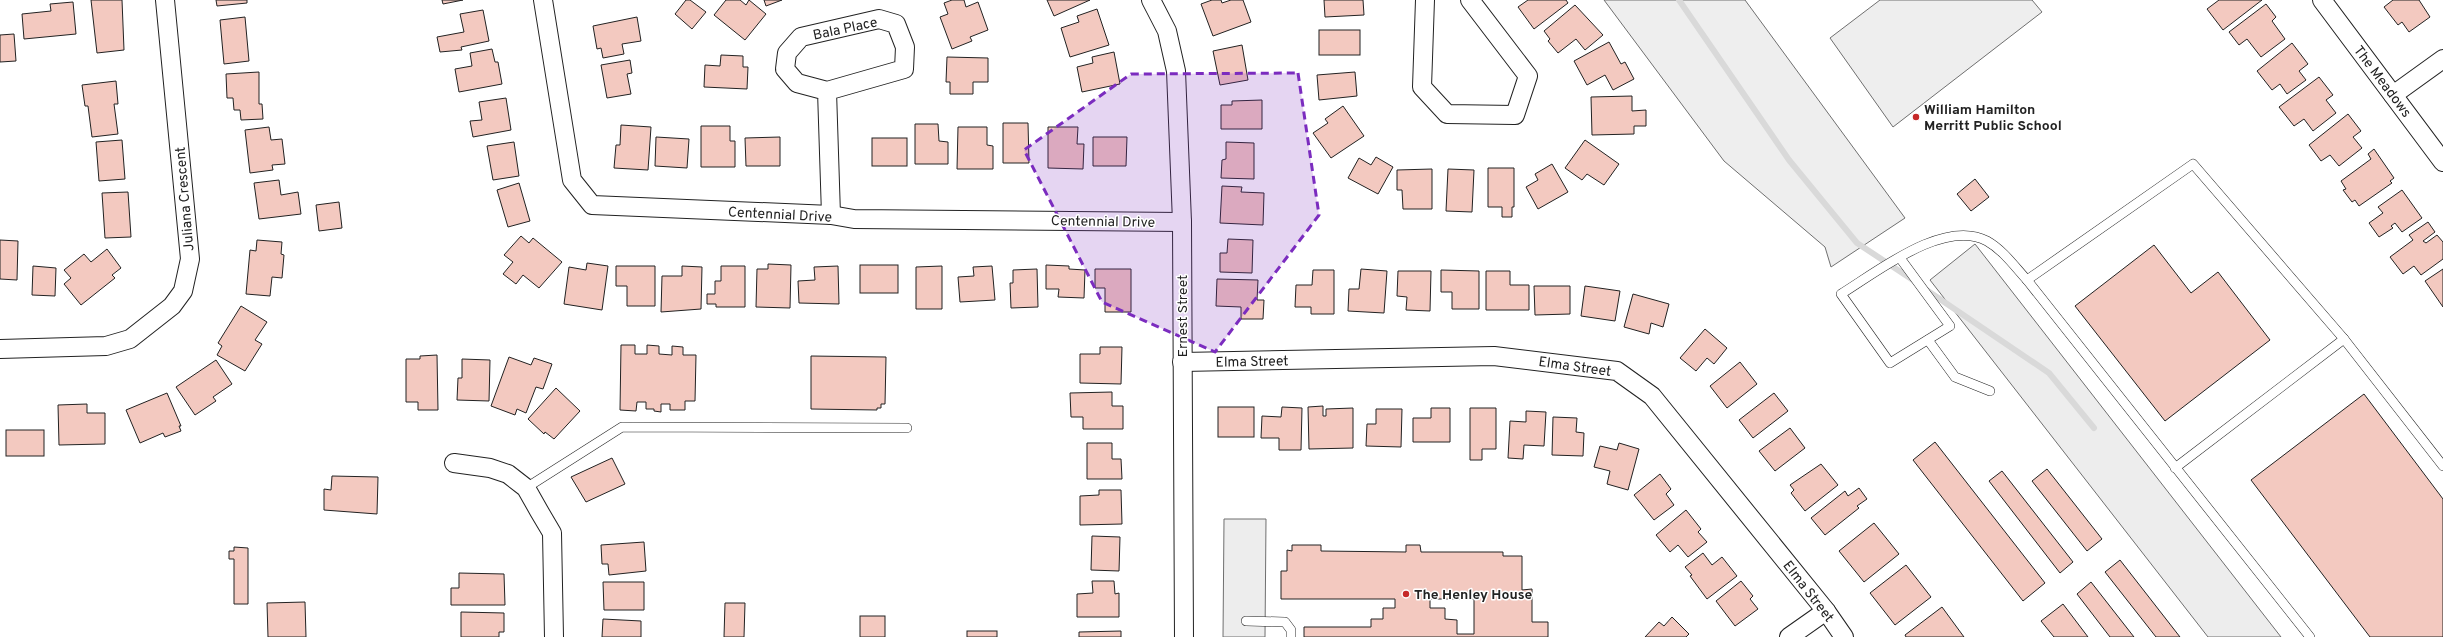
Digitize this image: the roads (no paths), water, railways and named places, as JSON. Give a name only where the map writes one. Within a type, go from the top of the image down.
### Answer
[{"type":"street","name":"Juliana Crescent","points":[[0,349],[106,346],[130,339],[172,306],[183,291],[190,259],[165,0]]},
{"type":"street","name":"Centennial Drive","points":[[543,0],[572,180],[592,205],[831,215],[854,218],[1182,222]]},
{"type":"street","name":"Ernest Street","points":[[1151,0],[1167,31],[1176,71],[1182,222],[1184,637]]},
{"type":"street","points":[[1424,0],[1422,87],[1447,114],[1515,115],[1528,76],[1470,0]]},
{"type":"street","name":"The Meadows","points":[[2322,0],[2443,162]]},
{"type":"street","name":"Bala Place","points":[[879,19],[896,24],[905,47],[904,69],[827,91],[796,83],[785,69],[787,53],[801,37],[879,19]]},
{"type":"street","points":[[2393,95],[2443,60]]},
{"type":"street","points":[[827,91],[831,215]]},
{"type":"street","name":"Elma Street","points":[[1182,362],[1494,356],[1617,371],[1652,396],[1826,611],[1844,637]]},
{"type":"street","points":[[454,463],[490,468],[508,474],[526,488],[552,533],[554,637]]},
{"type":"street","points":[[1789,637],[1826,611]]},
{"type":"lane","points":[[2027,280],[2193,164],[2344,339],[2443,466]]},
{"type":"lane","points":[[1900,258],[1950,326],[1890,363],[1841,294],[1900,258],[1940,239],[1956,235],[1971,236],[1987,241],[1999,251],[2027,280],[2310,637]]},
{"type":"lane","points":[[2175,468],[2344,339]]},
{"type":"lane","points":[[1928,340],[1955,377],[1990,391]]},
{"type":"lane","points":[[526,488],[622,427],[906,428]]},
{"type":"lane","points":[[1246,621],[1285,622],[1291,630],[1291,637]]},
{"type":"waterway","points":[[1679,0],[1789,160],[1857,243],[1916,282]]},
{"type":"waterway","points":[[1925,289],[2049,373],[2094,428]]},
{"type":"place","name":"William Hamilton Merritt Public School","points":[[1916,117]]},
{"type":"place","name":"The Henley House","points":[[1406,594]]}]
